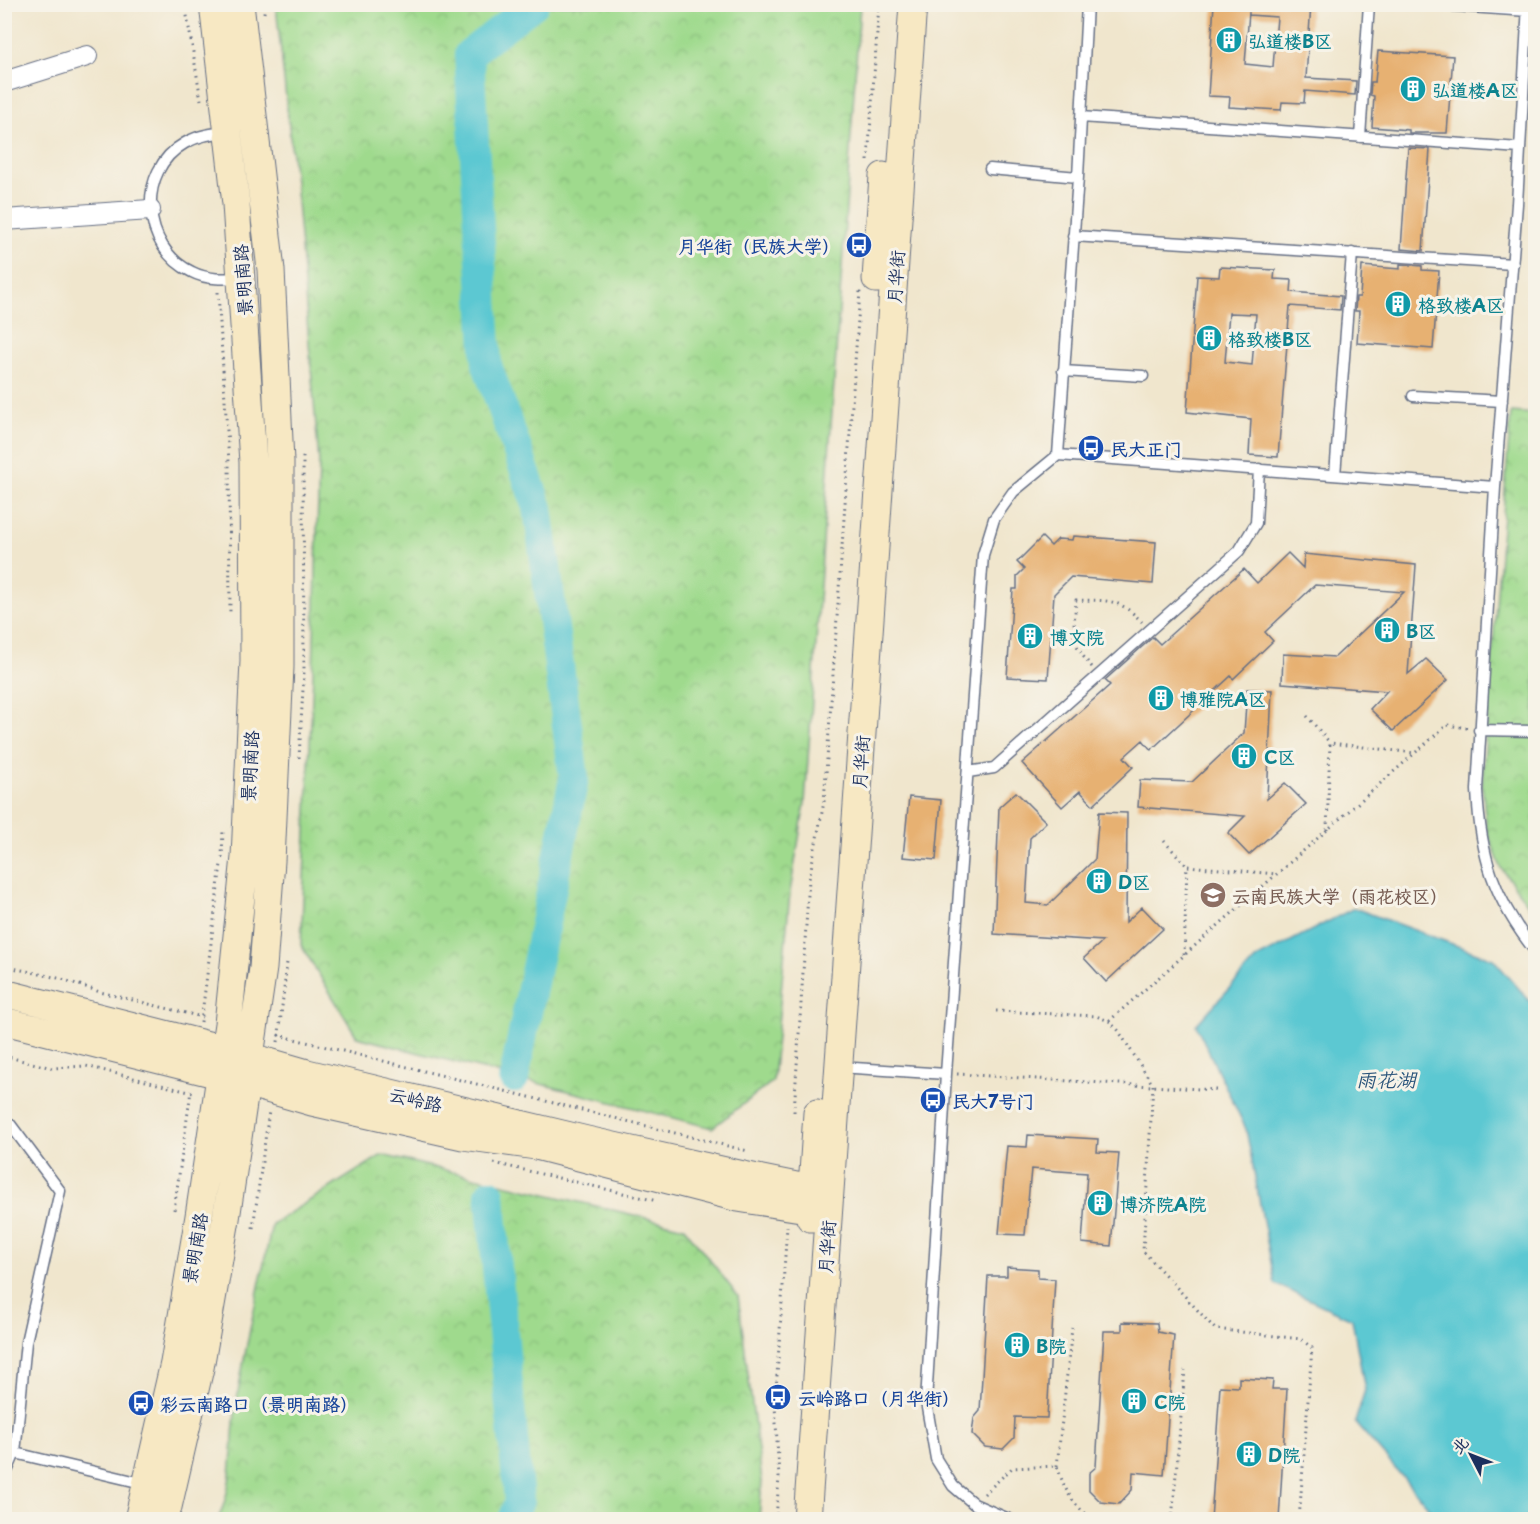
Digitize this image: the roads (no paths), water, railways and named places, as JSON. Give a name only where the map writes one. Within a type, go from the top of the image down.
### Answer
[{"type":"street","name":"景明南路","points":[[165,1520],[160,1488],[174,1363],[199,1215],[211,1046],[245,858],[254,661],[253,462],[230,278],[218,133],[213,4]]},
{"type":"street","name":"景明南路","points":[[138,1520],[160,1488],[202,1357],[255,1030],[263,968],[272,849],[280,667],[280,462],[271,270],[240,4]]},
{"type":"street","name":"月华街","points":[[789,1520],[814,1202],[895,4]]},
{"type":"street","name":"月华街","points":[[807,1520],[814,1202],[839,1067],[913,4]]},
{"type":"street","points":[[4,82],[87,56]]},
{"type":"street","points":[[4,220],[150,210]]},
{"type":"street","name":"云岭路","points":[[4,993],[250,1056],[307,1073],[587,1140],[814,1202]]},
{"type":"street","name":"云岭路","points":[[4,1021],[211,1046],[246,1083],[324,1105],[463,1136],[536,1146],[738,1198],[814,1202]]},
{"type":"lane","points":[[1058,455],[1088,4]]},
{"type":"lane","points":[[1360,137],[1369,4]]},
{"type":"lane","points":[[1440,5],[1528,8],[1513,264],[1479,730],[1477,790],[1479,824],[1491,877],[1516,926],[1536,952]]},
{"type":"lane","points":[[1081,117],[1520,148]]},
{"type":"lane","points":[[218,133],[183,144],[164,162],[152,185],[150,210],[156,236],[171,258],[192,272],[230,278]]},
{"type":"lane","points":[[990,170],[1078,177]]},
{"type":"lane","points":[[1072,236],[1513,264]]},
{"type":"lane","points":[[1335,475],[1352,253]]},
{"type":"lane","points":[[1063,371],[1143,376]]},
{"type":"lane","points":[[1413,396],[1502,401]]},
{"type":"lane","points":[[1011,1520],[974,1503],[952,1486],[936,1459],[926,1402],[946,1074],[983,555],[994,519],[1013,492],[1058,455],[1495,487]]},
{"type":"lane","points":[[968,772],[994,768],[1239,551],[1256,523],[1259,469]]},
{"type":"lane","points":[[1479,730],[1536,731]]},
{"type":"lane","points":[[839,1067],[946,1074]]},
{"type":"lane","points":[[4,1123],[10,1124],[60,1191],[26,1342],[15,1453],[4,1478]]},
{"type":"lane","points":[[15,1453],[160,1488]]},
{"type":"water","name":"雨花湖","points":[[1354,908],[1493,959],[1535,1007],[1535,1519],[1439,1519],[1355,1422],[1365,1390],[1352,1319],[1275,1284],[1246,1129],[1196,1025],[1256,959]]},
{"type":"waterway","points":[[514,1078],[574,778],[538,508],[487,365],[469,54],[534,4]]},
{"type":"waterway","points":[[490,1194],[519,1501],[512,1520]]},
{"type":"place","name":"弘道楼B区","points":[[1229,40]]},
{"type":"place","name":"弘道楼A区","points":[[1413,89]]},
{"type":"place","name":"月华街（民族大学）","points":[[859,245]]},
{"type":"place","name":"格致楼A区","points":[[1398,304]]},
{"type":"place","name":"格致楼B区","points":[[1209,338]]},
{"type":"place","name":"民大正门","points":[[1091,448]]},
{"type":"place","name":"B区","points":[[1387,630]]},
{"type":"place","name":"博文院","points":[[1030,636]]},
{"type":"place","name":"博雅院A区","points":[[1161,698]]},
{"type":"place","name":"C区","points":[[1244,756]]},
{"type":"place","name":"D区","points":[[1099,881]]},
{"type":"place","name":"云南民族大学（雨花校区）","points":[[1213,895]]},
{"type":"place","name":"民大7号门","points":[[933,1100]]},
{"type":"place","name":"博济院A院","points":[[1100,1203]]},
{"type":"place","name":"B院","points":[[1017,1345]]},
{"type":"place","name":"云岭路口（月华街）","points":[[778,1397]]},
{"type":"place","name":"C院","points":[[1134,1401]]},
{"type":"place","name":"彩云南路口（景明南路）","points":[[141,1403]]},
{"type":"place","name":"D院","points":[[1249,1454]]}]
